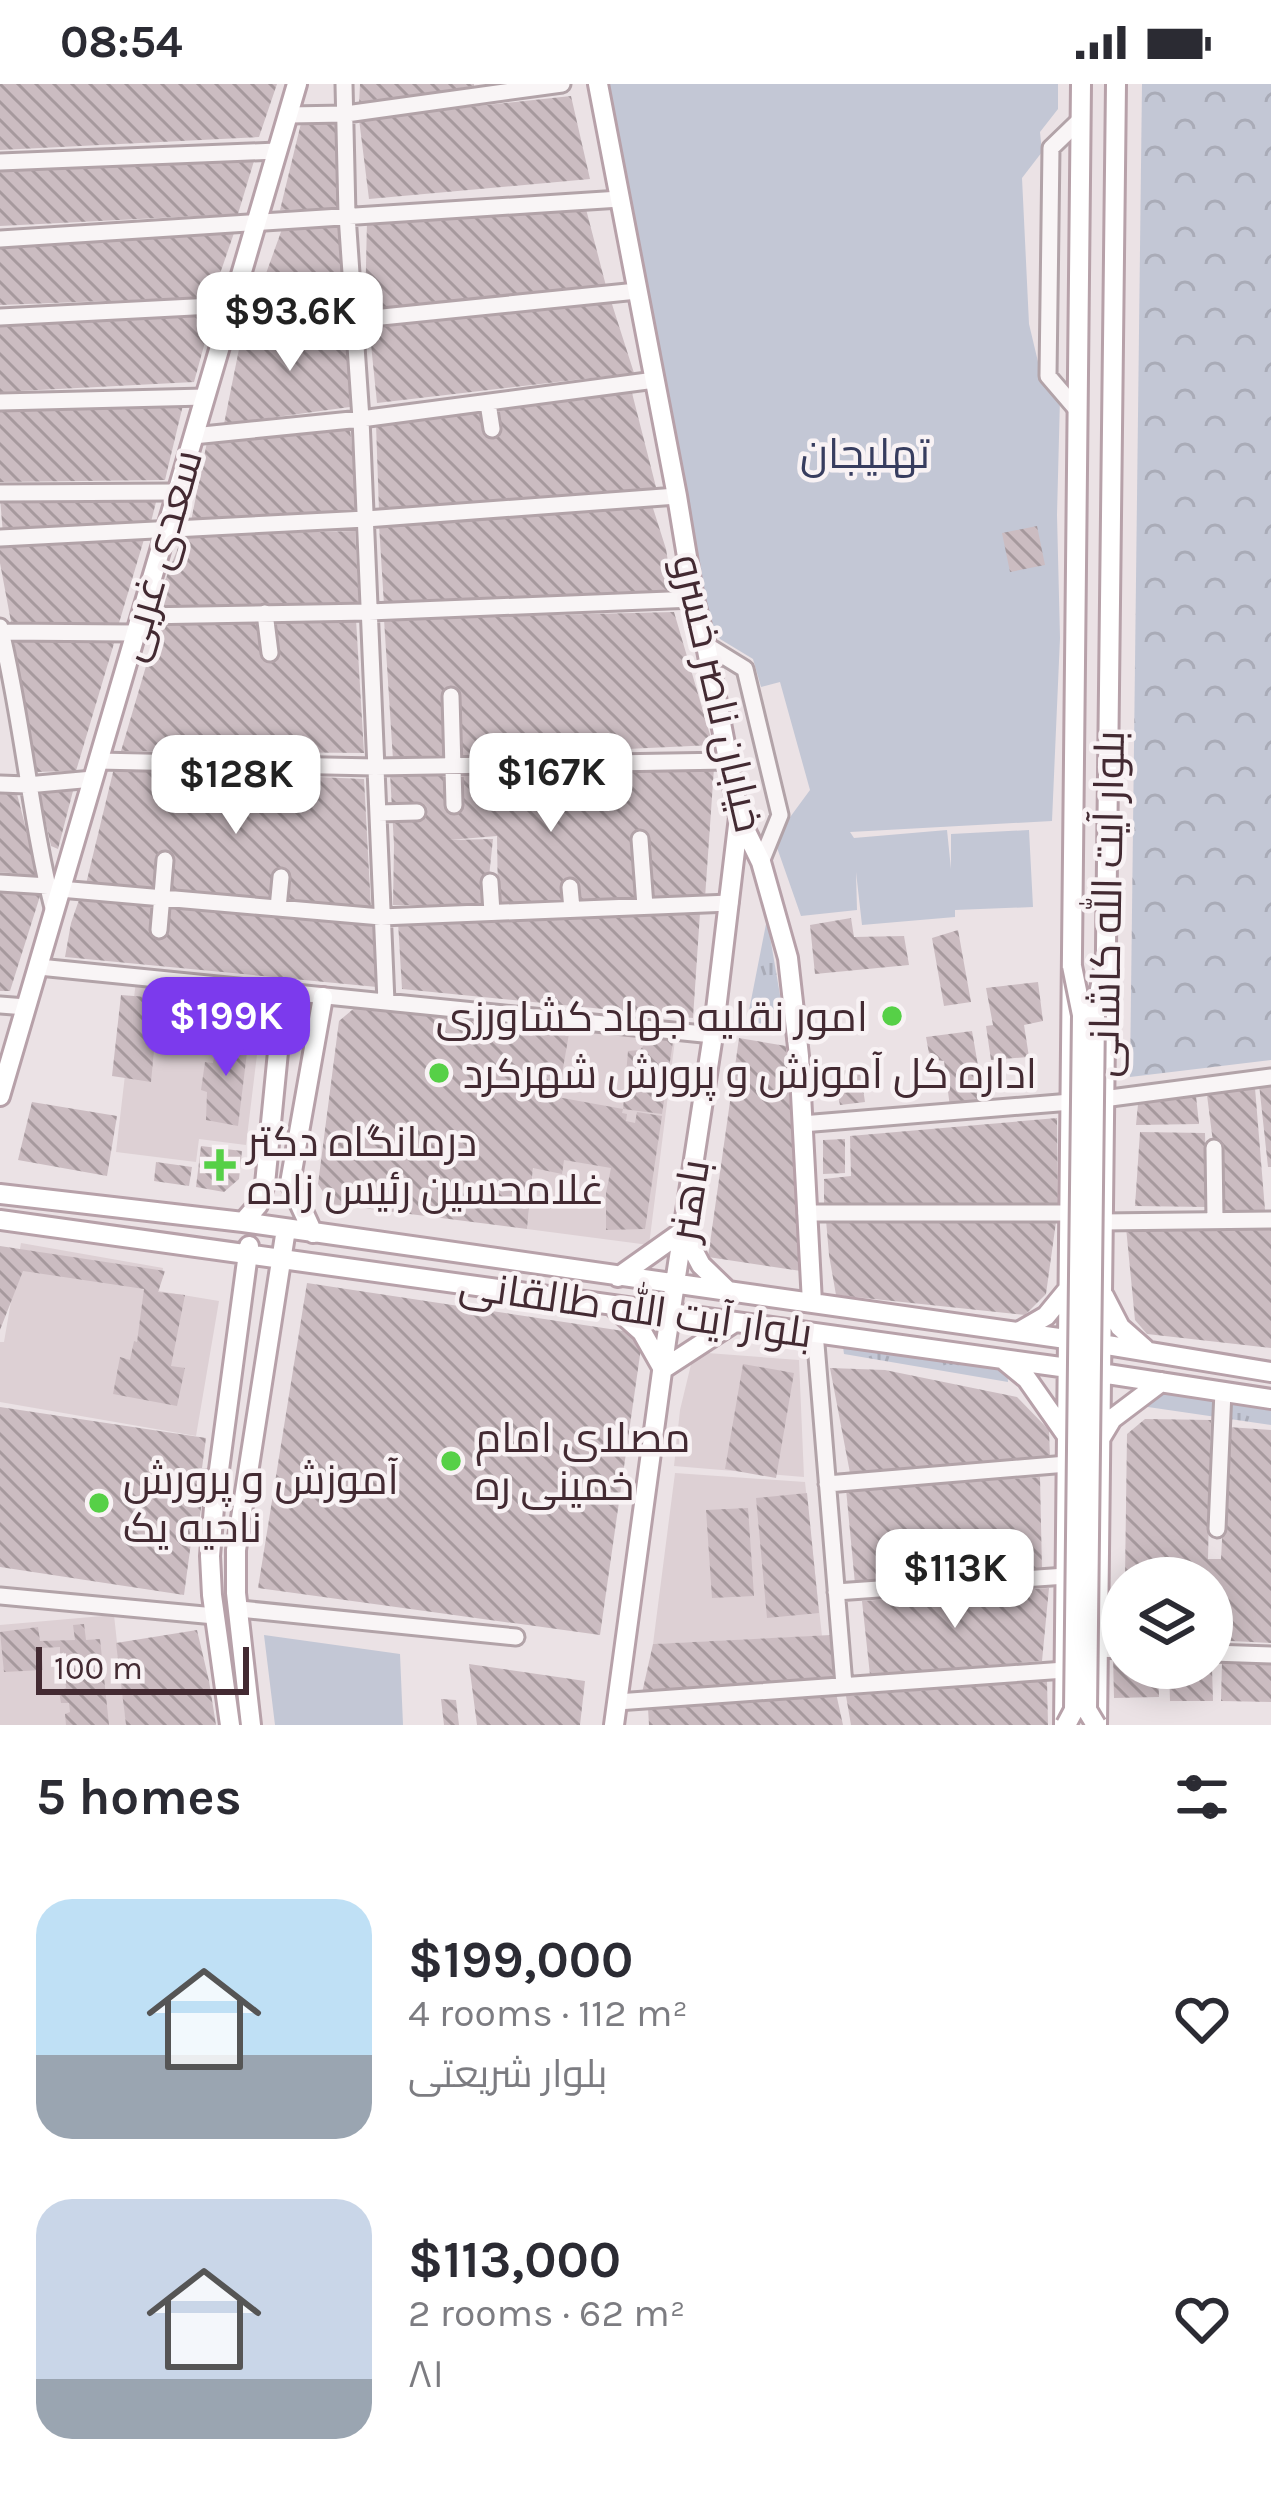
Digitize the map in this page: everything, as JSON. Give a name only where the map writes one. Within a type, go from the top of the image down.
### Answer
[{"type":"main road","name":"سعدی غربی","points":[[0,1096],[54,912],[54,888],[95,770],[297,84]]},
{"type":"main road","name":"خیابان ناصر خسرو","points":[[598,84],[739,817],[761,862],[788,958],[799,1056],[812,1303]]},
{"type":"main road","name":"بلوار آیت الله کاشانی","points":[[1065,1725],[1081,84]]},
{"type":"main road","name":"بلوار آیت الله کاشانی","points":[[1097,1725],[1117,87]]},
{"type":"main road","name":"باهنر","points":[[614,1725],[713,1035],[739,817]]},
{"type":"main road","points":[[1097,1725],[1087,1710],[1090,1422],[1095,1014],[1105,964]]},
{"type":"main road","points":[[1065,1725],[1074,1710],[1082,1039],[1072,966]]},
{"type":"main road","points":[[230,1725],[210,1556],[248,1223],[265,1184],[284,991]]},
{"type":"main road","points":[[265,1184],[278,1196],[290,1183],[322,997]]},
{"type":"main road","points":[[279,1034],[286,1021],[299,1017],[314,1028],[315,1038]]},
{"type":"main road","points":[[0,1182],[28,1198]]},
{"type":"main road","points":[[290,1183],[314,1233]]},
{"type":"main road","name":"بلوار آیت الله طالقانی","points":[[0,1194],[248,1223],[1271,1372]]},
{"type":"main road","name":"بلوار آیت الله طالقانی","points":[[0,1224],[280,1258],[1271,1399]]},
{"type":"main road","points":[[251,1725],[236,1593],[238,1532],[286,1229]]},
{"type":"main road","points":[[618,1277],[683,1231],[701,1264],[729,1292]]},
{"type":"main road","points":[[1017,1332],[1046,1316],[1069,1288]]},
{"type":"main road","points":[[1102,1288],[1124,1331],[1155,1353]]},
{"type":"main road","points":[[610,1305],[642,1332],[663,1370],[735,1322]]},
{"type":"main road","points":[[1000,1358],[1027,1379],[1067,1436]]},
{"type":"main road","points":[[1192,1386],[1195,1360]]},
{"type":"main road","points":[[1100,1439],[1117,1415],[1161,1382]]},
{"type":"main road","points":[[215,1616],[239,1609]]},
{"type":"street","points":[[344,84],[386,1002]]},
{"type":"street","points":[[287,115],[346,113],[562,84]]},
{"type":"street","points":[[1078,411],[1048,376],[1051,148],[1081,119]]},
{"type":"street","points":[[0,162],[277,151]]},
{"type":"street","points":[[0,239],[620,199]]},
{"type":"street","points":[[224,333],[638,291]]},
{"type":"street","points":[[0,317],[232,305]]},
{"type":"street","points":[[194,436],[655,380]]},
{"type":"street","points":[[0,402],[205,397]]},
{"type":"street","points":[[488,403],[492,429]]},
{"type":"street","points":[[0,494],[177,492]]},
{"type":"street","points":[[0,538],[366,520],[677,496]]},
{"type":"street","points":[[54,888],[27,785],[0,631],[265,613],[694,599]]},
{"type":"street","points":[[265,613],[270,653]]},
{"type":"street","points":[[706,645],[745,670],[780,815],[761,862]]},
{"type":"street","points":[[451,696],[454,805]]},
{"type":"street","points":[[0,784],[27,785],[95,770],[199,763],[375,767],[728,761]]},
{"type":"street","points":[[196,795],[199,763]]},
{"type":"street","points":[[237,793],[239,764]]},
{"type":"street","points":[[279,789],[282,765]]},
{"type":"street","points":[[377,813],[417,812]]},
{"type":"street","points":[[640,839],[645,906]]},
{"type":"street","points":[[159,930],[165,860]]},
{"type":"street","points":[[278,908],[281,877]]},
{"type":"street","points":[[490,882],[492,912]]},
{"type":"street","points":[[0,883],[381,917],[730,903]]},
{"type":"street","points":[[570,887],[572,909]]},
{"type":"street","points":[[39,967],[713,1035]]},
{"type":"street","points":[[0,1005],[26,1007]]},
{"type":"street","points":[[1103,1099],[1271,1077]]},
{"type":"street","points":[[802,1124],[1071,1102]]},
{"type":"street","points":[[1214,1148],[1215,1220]]},
{"type":"street","points":[[806,1214],[1070,1214]]},
{"type":"street","points":[[1102,1222],[1271,1220]]},
{"type":"street","points":[[815,1332],[844,1685]]},
{"type":"street","points":[[1217,1528],[1222,1391]]},
{"type":"street","points":[[827,1484],[1067,1464]]},
{"type":"street","points":[[836,1592],[1066,1576]]},
{"type":"street","points":[[0,1596],[215,1616]]},
{"type":"street","points":[[239,1609],[516,1637]]},
{"type":"street","points":[[1233,1654],[1271,1655]]},
{"type":"street","points":[[617,1702],[1065,1670]]},
{"type":"shaded area","points":[[136,981],[264,997],[246,1145],[199,1139],[196,1162],[116,1152]]},
{"type":"shaded area","points":[[553,1024],[675,1040],[649,1245],[527,1229]]},
{"type":"shaded area","points":[[21,1243],[163,1268],[159,1291],[219,1301],[196,1436],[0,1402],[0,1342],[4,1342]]},
{"type":"shaded area","points":[[694,1352],[799,1360],[804,1477],[674,1466],[680,1410]]},
{"type":"shaded area","points":[[675,1473],[805,1482],[822,1636],[653,1644]]},
{"type":"shaded area","points":[[114,1615],[126,1725],[0,1725],[0,1625]]},
{"type":"green space","name":"تهلیجان","points":[[609,84],[1058,84],[1058,109],[1040,132],[1042,152],[1022,178],[1029,324],[1039,366],[1060,398],[1060,638],[1052,821],[850,832],[854,838],[947,830],[951,869],[951,834],[1029,830],[1033,907],[955,910],[955,917],[862,925],[856,872],[857,910],[801,916],[774,839],[810,790],[780,682],[761,687],[753,659],[720,639],[694,599]]},
{"type":"green space","points":[[1142,84],[1271,84],[1271,1060],[1130,1077]]},
{"type":"green space","points":[[767,919],[786,1030],[745,1031]]},
{"type":"green space","points":[[842,1340],[1007,1367],[1008,1382],[844,1354]]},
{"type":"green space","points":[[1160,1390],[1271,1407],[1271,1425],[1141,1406]]},
{"type":"green space","points":[[264,1635],[400,1654],[403,1725],[275,1725]]},
{"type":"building","points":[[0,84],[277,84],[259,137],[0,150]]},
{"type":"building","points":[[360,84],[474,84],[474,86],[359,105]]},
{"type":"building","points":[[571,96],[590,179],[369,199],[359,119]]},
{"type":"building","points":[[302,119],[339,122],[339,208],[280,210]]},
{"type":"building","points":[[254,161],[238,214],[0,226],[0,170]]},
{"type":"building","points":[[586,209],[606,286],[365,310],[367,221]]},
{"type":"building","points":[[340,221],[345,311],[250,318],[282,229]]},
{"type":"building","points":[[234,233],[212,297],[0,305],[0,246]]},
{"type":"building","points":[[611,301],[634,373],[377,403],[369,325]]},
{"type":"building","points":[[213,313],[194,382],[0,392],[0,322]]},
{"type":"building","points":[[348,326],[350,407],[224,424],[242,334]]},
{"type":"building","points":[[631,389],[657,491],[379,511],[376,424]]},
{"type":"building","points":[[183,405],[165,480],[0,482],[0,409]]},
{"type":"building","points":[[350,429],[359,512],[191,521],[207,442]]},
{"type":"building","points":[[0,498],[157,498],[150,526],[3,534]]},
{"type":"building","points":[[652,505],[673,593],[384,605],[379,525]]},
{"type":"building","points":[[1037,526],[1045,565],[1010,572],[1002,533]]},
{"type":"building","points":[[355,531],[359,604],[155,606],[183,535]]},
{"type":"building","points":[[145,536],[119,623],[12,627],[0,541]]},
{"type":"building","points":[[674,612],[713,745],[393,760],[384,619]]},
{"type":"building","points":[[356,619],[364,753],[121,751],[159,622]]},
{"type":"building","points":[[115,640],[76,771],[35,772],[14,641]]},
{"type":"building","points":[[114,768],[364,779],[371,909],[86,884]]},
{"type":"building","points":[[714,768],[705,898],[498,903],[497,836],[449,840],[493,839],[486,905],[393,905],[390,773]]},
{"type":"building","points":[[0,790],[16,790],[38,876],[0,872]]},
{"type":"building","points":[[73,791],[58,849],[51,846],[39,792]]},
{"type":"building","points":[[0,890],[41,893],[10,991],[0,991]]},
{"type":"building","points":[[81,894],[373,921],[377,987],[65,957]]},
{"type":"building","points":[[700,913],[693,1018],[402,989],[398,922]]},
{"type":"building","points":[[851,918],[854,937],[904,936],[909,965],[815,974],[810,925]]},
{"type":"building","points":[[958,930],[971,1002],[944,1006],[932,938]]},
{"type":"building","points":[[1038,982],[1043,1021],[1024,1025],[1029,1057],[991,1060],[986,1026],[993,1025],[986,988]]},
{"type":"building","points":[[121,995],[159,998],[151,1082],[112,1076]]},
{"type":"building","points":[[173,998],[258,1004],[257,1023],[172,1018]]},
{"type":"building","name":"اداره کل آموزش و پرورش شهرکرد","points":[[364,1000],[570,1028],[562,1074],[556,1073],[553,1093],[546,1095],[623,1109],[626,1121],[635,1123],[637,1112],[662,1116],[645,1229],[606,1230],[611,1168],[564,1160],[562,1174],[533,1168],[527,1229],[331,1204],[318,1184],[339,1021]]},
{"type":"building","points":[[972,1031],[984,1100],[950,1107],[944,1061],[930,1059],[926,1037]]},
{"type":"building","points":[[653,1032],[674,1035],[662,1114],[623,1109],[628,1051],[640,1050]]},
{"type":"building","points":[[218,1033],[249,1036],[238,1126],[206,1120],[207,1092],[201,1090],[205,1062],[213,1063]]},
{"type":"building","points":[[739,1038],[786,1046],[801,1271],[708,1257]]},
{"type":"building","points":[[860,1069],[865,1102],[840,1105],[833,1071]]},
{"type":"building","points":[[1271,1083],[1271,1167],[1268,1167],[1259,1084]]},
{"type":"building","points":[[1255,1088],[1265,1210],[1222,1213],[1207,1095]]},
{"type":"building","points":[[1196,1096],[1199,1124],[1136,1125],[1138,1104]]},
{"type":"building","points":[[32,1102],[117,1116],[107,1176],[18,1160]]},
{"type":"building","points":[[1057,1118],[1058,1208],[824,1208],[824,1179],[851,1176],[850,1136]]},
{"type":"building","points":[[1140,1132],[1205,1133],[1207,1207],[1135,1206]]},
{"type":"building","points":[[845,1139],[845,1173],[823,1174],[823,1140]]},
{"type":"building","name":"درمانگاه دکتر غلامحسین رئیس زاده","points":[[201,1146],[242,1151],[239,1179],[224,1192],[196,1187]]},
{"type":"building","points":[[156,1162],[192,1167],[189,1186],[154,1181]]},
{"type":"building","points":[[1125,1217],[1271,1222],[1271,1348],[1147,1334],[1135,1320]]},
{"type":"building","points":[[826,1220],[1056,1222],[1046,1294],[1025,1315],[836,1295]]},
{"type":"building","points":[[0,1246],[165,1271],[158,1292],[185,1295],[171,1366],[185,1368],[177,1406],[113,1394],[120,1357],[130,1360],[137,1342],[144,1289],[23,1271],[0,1330]]},
{"type":"building","name":"مصلای امام خمینی ره","points":[[307,1283],[643,1334],[600,1635],[258,1588]]},
{"type":"building","points":[[743,1364],[794,1373],[776,1478],[725,1469]]},
{"type":"building","points":[[830,1368],[885,1370],[1017,1397],[1049,1430],[1050,1459],[850,1473]]},
{"type":"building","name":"آموزش و پرورش ناحیه یک","points":[[0,1407],[206,1438],[202,1468],[207,1468],[184,1595],[0,1567]]},
{"type":"building","points":[[1145,1419],[1211,1420],[1208,1557],[1125,1557],[1127,1434]]},
{"type":"building","points":[[1228,1427],[1271,1430],[1271,1643],[1233,1641],[1233,1557],[1221,1557]]},
{"type":"building","points":[[1040,1477],[1042,1570],[855,1584],[846,1489]]},
{"type":"building","points":[[807,1493],[819,1613],[767,1618],[756,1498]]},
{"type":"building","points":[[748,1508],[754,1596],[712,1598],[706,1510]]},
{"type":"building","points":[[1049,1588],[1042,1661],[870,1675],[862,1601]]},
{"type":"building","points":[[84,1624],[86,1640],[100,1639],[109,1725],[66,1725],[65,1714],[70,1712],[69,1703],[61,1703],[59,1691],[66,1688],[65,1680],[60,1680],[60,1647],[41,1648],[43,1670],[4,1672],[0,1632],[38,1627],[40,1641],[75,1640],[73,1625]]},
{"type":"building","points":[[197,1630],[216,1725],[126,1725],[116,1643]]},
{"type":"building","points":[[831,1635],[834,1682],[642,1693],[653,1644]]},
{"type":"building","points":[[1233,1662],[1271,1662],[1271,1702],[1221,1701],[1221,1689],[1233,1689]]},
{"type":"building","points":[[469,1664],[585,1681],[580,1725],[477,1725]]},
{"type":"building","points":[[1047,1681],[1048,1725],[851,1725],[846,1696]]},
{"type":"building","points":[[1114,1689],[1159,1689],[1159,1697],[1114,1698]]},
{"type":"building","points":[[1170,1689],[1213,1689],[1213,1701],[1170,1701]]},
{"type":"building","points":[[836,1693],[843,1725],[649,1725],[648,1708]]},
{"type":"building","points":[[441,1699],[456,1700],[459,1725],[444,1725]]},
{"type":"place","name":"امور نقلیه جهاد کشاورزی","points":[[892,1016]]},
{"type":"place","name":"اداره کل آموزش و پرورش شهرکرد","points":[[439,1073]]},
{"type":"place","name":"درمانگاه دکتر غلامحسین رئیس زاده","points":[[220,1165]]},
{"type":"place","name":"مصلای امام خمینی ره","points":[[451,1461]]},
{"type":"place","name":"آموزش و پرورش ناحیه یک","points":[[99,1503]]}]
